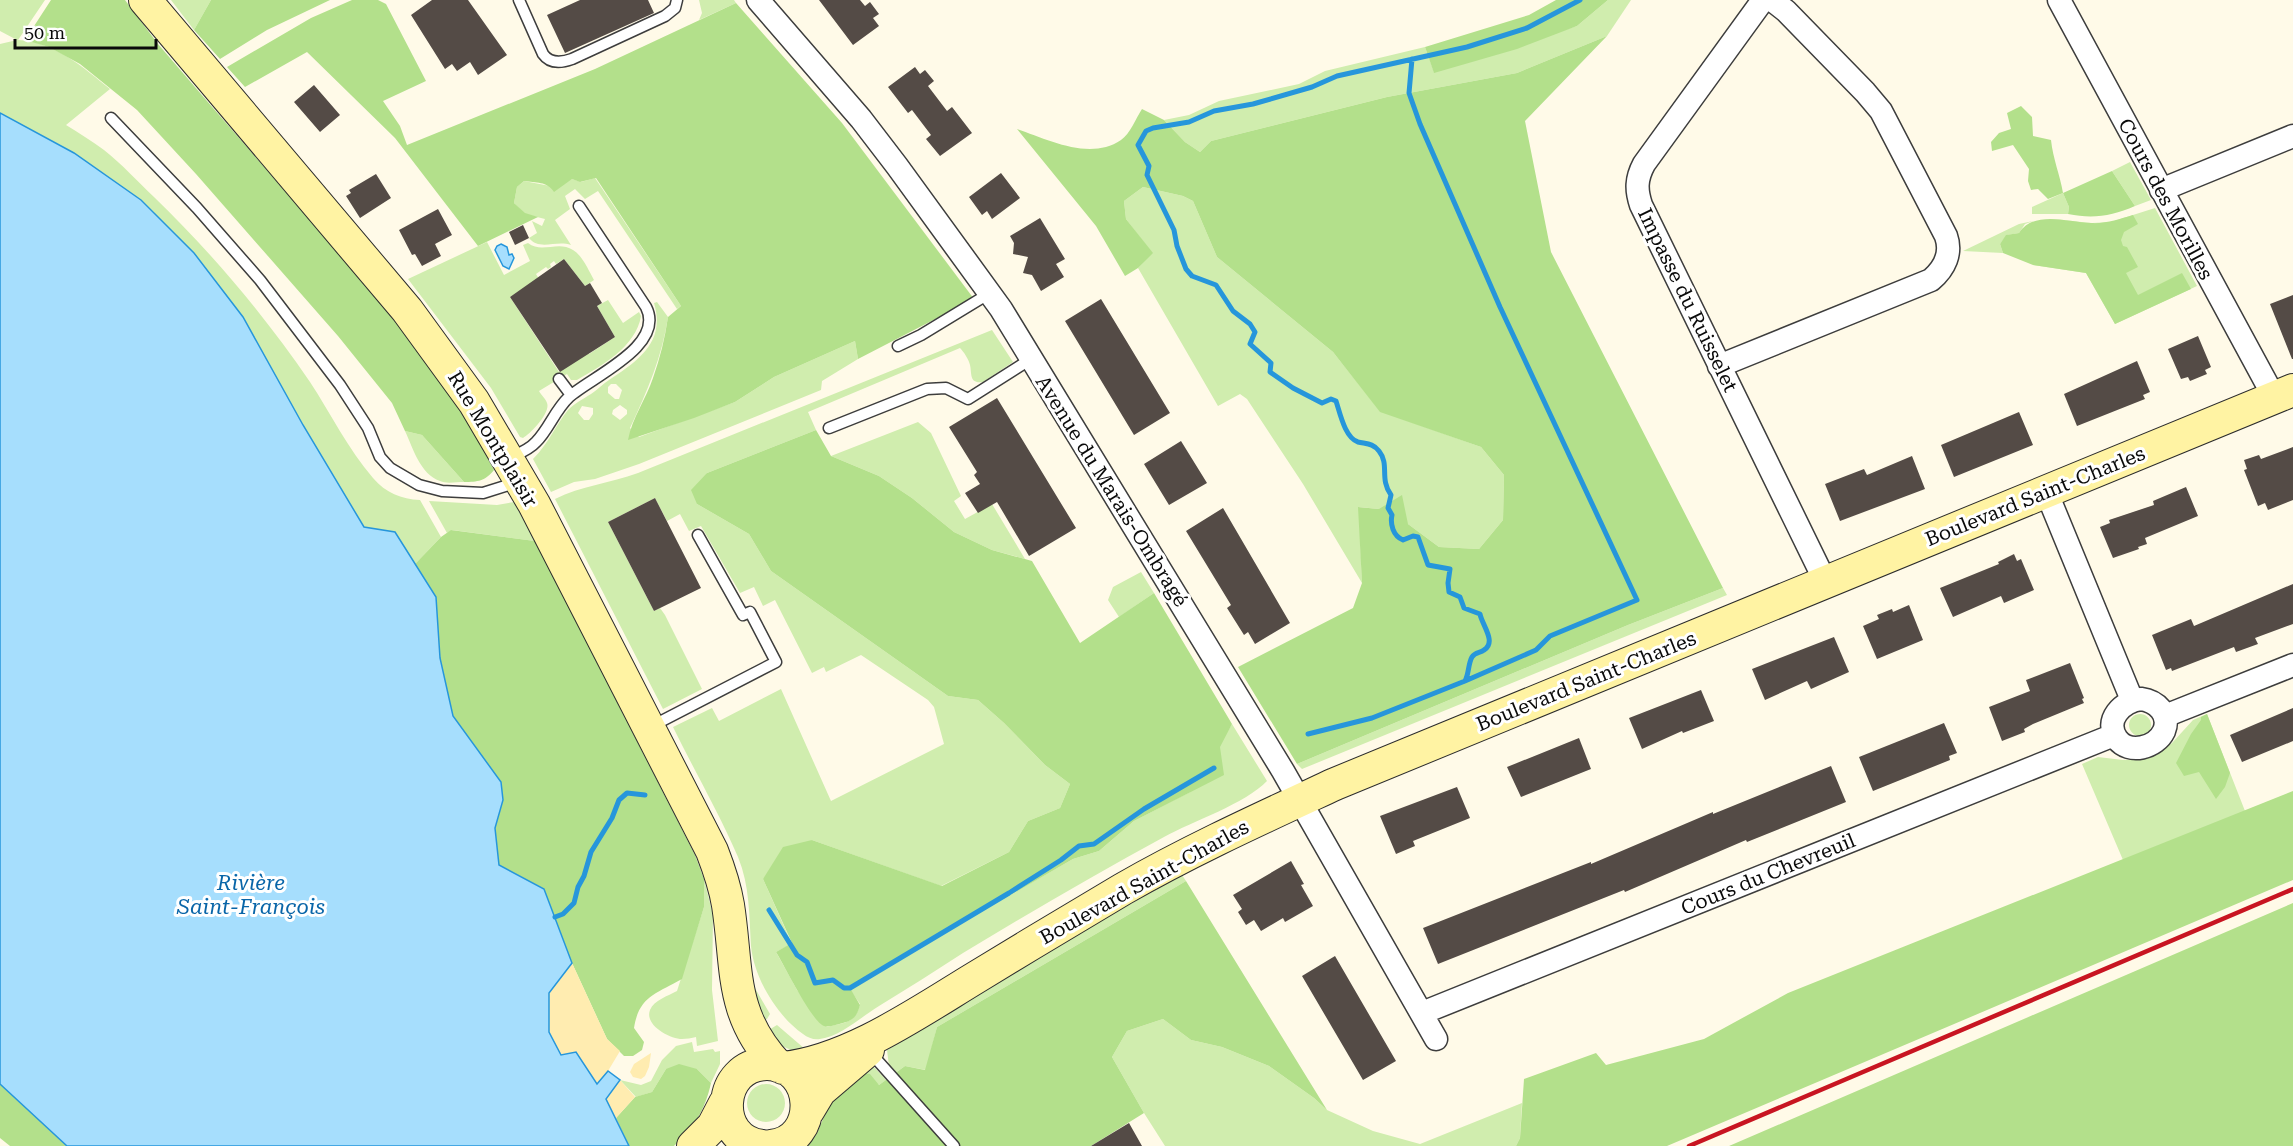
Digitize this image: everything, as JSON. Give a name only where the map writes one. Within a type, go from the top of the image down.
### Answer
[{"type":"street","name":"Rue Montplaisir","points":[[145,0],[407,310],[474,402],[515,469],[712,851],[728,904],[735,977],[745,1018],[762,1049],[780,1067]]},
{"type":"street","name":"Avenue du Marais-Ombragé","points":[[758,0],[861,119],[930,209],[990,293],[1300,800],[1436,1039]]},
{"type":"street","name":"Impasse du Ruisselet","points":[[1763,0],[1644,164],[1637,182],[1637,193],[1641,206],[1826,583]]},
{"type":"street","points":[[1719,366],[1922,284],[1938,274],[1949,250],[1946,236],[1881,111],[1786,11],[1772,0]]},
{"type":"street","name":"Cours des Morilles","points":[[2059,0],[2161,190],[2283,394]]},
{"type":"street","points":[[2161,190],[2293,136]]},
{"type":"street","name":"Boulevard Saint-Charles","points":[[766,1140],[865,1046],[1126,887],[1300,800],[1377,766],[2283,394]]},
{"type":"street","points":[[2046,491],[2132,700]]},
{"type":"street","points":[[2165,716],[2293,665]]},
{"type":"street","points":[[2132,700],[2149,700],[2157,705],[2165,716],[2166,725],[2160,738],[2146,747],[2127,746],[2114,735],[2114,717],[2124,704],[2132,700]]},
{"type":"street","name":"Cours du Chevreuil","points":[[1422,1013],[2114,735]]},
{"type":"street","name":"Rue Montplaisir","points":[[727,1097],[737,1057],[724,1001],[725,973],[731,942]]},
{"type":"street","name":"Boulevard Saint-Charles","points":[[780,1067],[814,1062],[865,1046]]},
{"type":"street","points":[[693,1146],[713,1126],[734,1080],[744,1071],[764,1064],[780,1067],[794,1074],[807,1098],[766,1140],[732,1127],[727,1116],[727,1097]]},
{"type":"lane","points":[[519,0],[543,54],[551,61],[557,62],[572,59],[665,16],[675,8],[677,0]]},
{"type":"lane","points":[[111,118],[197,208],[260,280],[340,385],[368,428],[380,457],[390,468],[419,485],[442,491],[483,494],[515,469],[571,395],[634,350],[645,335],[650,318],[646,307],[579,206]]},
{"type":"lane","points":[[898,346],[921,335],[990,293]]},
{"type":"lane","points":[[830,428],[927,389],[946,388],[968,399],[1031,359]]},
{"type":"lane","points":[[559,379],[571,395]]},
{"type":"lane","points":[[649,727],[776,662],[750,612],[743,615],[698,535]]},
{"type":"lane","points":[[865,1046],[954,1146]]},
{"type":"green space","points":[[0,0],[45,0],[18,40],[56,50],[110,89],[66,125],[117,161],[217,263],[293,357],[373,478],[383,488],[394,494],[420,500],[441,537],[415,564],[395,532],[364,527],[303,425],[74,153],[0,113],[0,44],[17,40],[0,31]]},
{"type":"green space","points":[[51,0],[125,0],[158,44],[334,248],[421,354],[478,440],[494,470],[491,474],[481,480],[464,482],[422,435],[405,431],[392,403],[338,336],[137,110],[80,64],[49,47],[25,40]]},
{"type":"green space","points":[[171,0],[211,0],[194,30]]},
{"type":"green space","points":[[211,0],[330,0],[267,30],[220,59],[194,30]]},
{"type":"green space","points":[[352,0],[378,0],[386,4],[426,81],[383,101],[400,126],[407,145],[595,69],[736,3],[842,123],[974,299],[858,359],[855,341],[774,377],[735,402],[628,440],[656,370],[668,317],[681,306],[596,178],[580,182],[572,179],[554,192],[545,184],[524,181],[517,187],[514,203],[525,213],[538,217],[478,246],[395,138],[307,52],[245,87],[227,67],[311,18]]},
{"type":"green space","points":[[699,0],[734,0],[736,3],[699,20],[702,13]]},
{"type":"green space","points":[[1556,0],[1608,0],[1577,26],[1517,49],[1434,73],[1425,47],[1529,15]]},
{"type":"green space","points":[[1608,0],[1631,0],[1607,36],[1517,73],[1387,97],[1211,141],[1200,152],[1185,142],[1164,120],[1189,115],[1219,101],[1299,84],[1325,71],[1425,47],[1434,72],[1577,26]]},
{"type":"green space","points":[[1607,36],[1525,121],[1551,252],[1723,588],[1628,625],[1297,764],[1238,667],[1353,608],[1362,583],[1358,507],[1379,509],[1402,495],[1408,524],[1439,547],[1479,549],[1503,520],[1504,475],[1481,447],[1380,412],[1333,352],[1217,257],[1193,201],[1183,196],[1143,187],[1124,201],[1126,219],[1153,253],[1138,268],[1125,276],[1096,226],[1017,129],[1056,143],[1083,149],[1096,149],[1121,140],[1130,130],[1142,109],[1164,120],[1185,142],[1200,152],[1211,141],[1387,97],[1517,73]]},
{"type":"green space","points":[[2021,106],[2032,117],[2033,136],[2051,140],[2063,193],[2048,199],[2038,189],[2031,190],[2028,181],[2029,169],[2013,145],[1992,151],[1991,142],[1999,133],[2011,129],[2007,113]]},
{"type":"green space","points":[[2130,162],[2151,200],[2135,206],[2112,171]]},
{"type":"green space","points":[[2112,171],[2135,206],[2102,216],[2068,214],[2069,207],[2063,193]]},
{"type":"green space","points":[[595,178],[681,306],[677,309],[598,191],[585,199],[575,189],[565,196],[570,209],[555,220],[571,245],[543,245],[529,238],[537,233],[532,221],[542,226],[545,219],[525,214],[514,203],[517,187],[524,181],[550,186],[572,179],[581,182]]},
{"type":"green space","points":[[1143,187],[1183,196],[1193,201],[1217,257],[1333,352],[1380,411],[1481,447],[1504,475],[1503,520],[1479,549],[1439,547],[1408,524],[1379,509],[1359,507],[1362,583],[1303,484],[1247,399],[1240,394],[1218,406],[1138,268],[1152,253],[1126,219],[1124,201]]},
{"type":"green space","points":[[2063,193],[2069,207],[2068,214],[2032,214],[2032,207]]},
{"type":"green space","points":[[2155,208],[2197,286],[2115,324],[2086,273],[2033,265],[2050,219],[2092,223],[2111,222]]},
{"type":"green space","points":[[2133,215],[2138,224],[2124,232],[2121,240],[2138,267],[2126,273],[2138,295],[2182,273],[2191,289],[2115,324],[2086,273],[2033,265],[2003,253],[2000,244],[2006,235],[2019,233],[2025,226],[2042,219],[2097,223]]},
{"type":"green space","points":[[2033,221],[2025,224],[2019,233],[2007,235],[2000,244],[2003,253],[1963,251],[2019,224]]},
{"type":"green space","points":[[487,242],[504,275],[530,261],[523,245],[528,243],[539,247],[567,247],[576,252],[588,268],[594,280],[585,286],[564,259],[556,264],[554,261],[550,264],[551,267],[548,269],[546,267],[536,274],[539,279],[510,297],[559,372],[587,351],[589,354],[615,337],[597,306],[608,300],[623,323],[639,312],[641,316],[632,337],[606,362],[577,380],[571,380],[567,374],[539,391],[547,403],[546,412],[535,428],[523,438],[520,437],[491,388],[408,279]]},
{"type":"green space","points":[[657,302],[668,317],[653,374],[630,428],[639,437],[735,402],[774,377],[855,341],[858,359],[822,381],[821,390],[639,464],[595,479],[574,482],[551,492],[533,459],[568,410],[630,365],[647,349],[656,329],[657,317],[654,303]],"holes":[[[616,384],[622,390],[619,399],[615,399],[608,393],[608,387]],[[620,405],[627,410],[627,414],[620,420],[612,414],[613,410]],[[582,406],[593,408],[593,414],[589,420],[584,420],[578,413]]]},
{"type":"green space","points":[[992,330],[1013,362],[983,382],[973,380],[969,361],[960,348],[808,412],[816,430],[707,473],[697,504],[749,534],[771,571],[948,696],[978,700],[1045,765],[1070,784],[1060,808],[1028,821],[1009,852],[941,886],[812,840],[763,879],[792,944],[776,952],[797,990],[827,1027],[852,1019],[860,1004],[849,988],[1073,859],[1099,851],[1134,821],[1190,792],[1232,724],[1267,781],[1232,805],[1164,837],[1038,908],[836,1034],[818,1039],[811,1038],[784,1017],[762,983],[753,958],[748,901],[742,868],[723,824],[673,727],[712,708],[719,721],[781,689],[831,801],[944,744],[934,707],[928,700],[861,655],[826,672],[824,667],[812,673],[775,600],[763,606],[754,587],[740,593],[701,526],[689,531],[680,514],[667,521],[655,498],[608,522],[654,611],[660,608],[665,615],[702,689],[663,709],[555,499],[638,473]]},
{"type":"green space","points":[[918,422],[931,433],[961,496],[954,501],[965,519],[992,504],[1025,559],[992,550],[954,532],[912,498],[879,476],[831,456]]},
{"type":"green space","points":[[816,430],[831,456],[879,476],[912,498],[954,532],[992,550],[1032,561],[1080,643],[1154,593],[1232,724],[1220,747],[1224,775],[1134,821],[1099,851],[1073,859],[850,988],[860,1005],[856,1015],[847,1022],[829,1027],[824,1026],[813,1015],[776,952],[792,943],[763,879],[783,847],[812,840],[942,886],[1009,852],[1028,821],[1060,808],[1070,784],[1045,765],[978,700],[948,696],[771,571],[749,534],[697,504],[691,490],[707,473]]},
{"type":"green space","points":[[405,431],[422,435],[464,482],[442,482],[427,473],[418,460]]},
{"type":"green space","points":[[429,501],[497,505],[514,502],[535,541],[452,530],[447,533]]},
{"type":"green space","points":[[451,530],[535,541],[695,855],[704,879],[704,907],[682,979],[650,997],[640,1009],[634,1028],[644,1042],[642,1050],[633,1056],[624,1056],[607,1039],[572,963],[544,889],[499,865],[495,828],[503,800],[501,782],[453,716],[440,658],[436,597],[415,564]]},
{"type":"green space","points":[[1141,572],[1154,593],[1119,617],[1108,600],[1113,587]]},
{"type":"green space","points":[[1723,588],[1727,595],[1302,769],[1297,764],[1628,625]]},
{"type":"green space","points":[[2136,714],[2144,714],[2151,721],[2151,729],[2144,736],[2136,736],[2129,729],[2129,721]]},
{"type":"green space","points":[[2207,714],[2245,811],[2123,860],[2082,764],[2098,757],[2139,759],[2158,752],[2172,743],[2193,720]]},
{"type":"green space","points":[[2207,714],[2230,773],[2225,787],[2216,799],[2199,772],[2184,776],[2176,763],[2201,717]]},
{"type":"green space","points":[[2293,791],[2293,880],[1667,1146],[1516,1146],[1520,1138],[1524,1079],[1596,1053],[1606,1065],[1704,1039],[1788,993]]},
{"type":"green space","points":[[1182,875],[1186,881],[937,1027],[926,1070],[905,1066],[894,1074],[889,1066],[887,1050],[1075,935]]},
{"type":"green space","points":[[704,879],[713,915],[712,990],[718,1041],[697,1046],[696,1037],[682,1039],[671,1037],[654,1026],[649,1016],[655,1004],[677,991],[704,907]]},
{"type":"green space","points":[[1186,881],[1327,1110],[1269,1066],[1222,1047],[1191,1040],[1163,1019],[1127,1031],[1112,1057],[1144,1113],[1091,1146],[808,1146],[817,1133],[830,1103],[862,1073],[870,1074],[879,1085],[905,1066],[925,1070],[937,1027]]},
{"type":"green space","points":[[2293,903],[2293,1146],[1729,1146]]},
{"type":"green space","points":[[752,983],[770,1014],[767,1019],[759,1023]]},
{"type":"green space","points":[[1163,1019],[1191,1040],[1222,1047],[1269,1066],[1327,1110],[1373,1131],[1420,1144],[1522,1103],[1520,1138],[1516,1146],[1165,1146],[1112,1057],[1127,1031]]},
{"type":"green space","points":[[777,1025],[805,1049],[798,1053],[782,1046],[767,1031]]},
{"type":"green space","points":[[692,1042],[694,1052],[713,1049],[715,1052],[720,1051],[720,1064],[711,1083],[697,1069],[666,1069],[652,1092],[636,1097],[620,1080],[641,1085],[651,1081],[662,1060],[676,1046]]},
{"type":"green space","points":[[679,1064],[697,1069],[711,1083],[706,1102],[698,1118],[674,1146],[629,1146],[616,1118],[635,1097],[652,1092],[666,1069]]},
{"type":"green space","points":[[867,1065],[875,1068],[886,1080],[879,1085],[862,1073]]},
{"type":"green space","points":[[0,1084],[67,1146],[10,1146],[0,1138]]},
{"type":"green space","points":[[766,1084],[780,1089],[785,1103],[780,1117],[766,1122],[752,1117],[747,1103],[752,1089]]},
{"type":"sand","points":[[572,963],[607,1039],[620,1051],[597,1084],[576,1052],[561,1056],[549,1032],[549,993]]},
{"type":"sand","points":[[651,1053],[645,1076],[641,1079],[633,1077],[630,1072],[634,1064]]},
{"type":"sand","points":[[620,1080],[635,1097],[616,1118],[606,1099]]},
{"type":"water","name":"Rivière Saint-François","points":[[0,113],[74,153],[141,200],[194,253],[243,317],[303,425],[364,527],[395,532],[436,597],[440,658],[453,716],[501,782],[503,800],[495,828],[499,865],[544,889],[572,963],[549,993],[549,1032],[561,1055],[576,1052],[597,1084],[608,1071],[620,1080],[606,1099],[629,1146],[67,1146],[0,1084]]},
{"type":"water","points":[[501,244],[507,247],[509,255],[512,254],[514,258],[509,269],[503,266],[495,250]]},
{"type":"building","points":[[432,0],[468,0],[507,55],[478,75],[470,62],[457,71],[452,64],[445,69],[411,15]]},
{"type":"building","points":[[580,0],[648,0],[654,13],[565,53],[547,15]]},
{"type":"building","points":[[819,0],[860,0],[865,6],[870,2],[879,14],[873,18],[879,26],[853,45]]},
{"type":"building","points":[[915,67],[920,74],[925,70],[934,81],[928,86],[947,111],[952,107],[972,133],[940,156],[926,139],[931,135],[912,110],[908,113],[888,87]]},
{"type":"building","points":[[314,85],[340,115],[320,132],[294,102]]},
{"type":"building","points":[[1001,173],[1020,198],[992,219],[987,211],[982,215],[969,197]]},
{"type":"building","points":[[376,174],[391,198],[360,218],[346,196],[351,193],[349,190]]},
{"type":"building","points":[[438,209],[452,235],[435,244],[441,256],[422,266],[415,254],[412,255],[399,230]]},
{"type":"building","points":[[1040,218],[1065,259],[1056,264],[1064,277],[1041,291],[1032,275],[1023,273],[1028,257],[1013,254],[1014,243],[1010,236]]},
{"type":"building","points":[[523,225],[529,238],[515,245],[509,232]]},
{"type":"building","points":[[564,259],[585,286],[590,283],[602,303],[597,306],[615,337],[560,372],[510,297]]},
{"type":"building","points":[[2293,295],[2293,359],[2292,359],[2270,304]]},
{"type":"building","points":[[1101,299],[1170,413],[1134,435],[1065,321]]},
{"type":"building","points":[[2198,336],[2211,367],[2205,370],[2207,374],[2190,381],[2188,377],[2181,379],[2168,349]]},
{"type":"building","points":[[2137,361],[2150,392],[2143,395],[2145,399],[2077,426],[2064,394]]},
{"type":"building","points":[[997,398],[1076,528],[1029,556],[997,502],[978,513],[965,493],[980,484],[974,475],[977,472],[949,427]]},
{"type":"building","points":[[2019,412],[2033,445],[1954,477],[1941,445]]},
{"type":"building","points":[[1181,441],[1207,483],[1169,505],[1144,464]]},
{"type":"building","points":[[2293,447],[2293,500],[2268,510],[2265,503],[2258,506],[2244,470],[2247,469],[2244,460],[2259,455],[2261,459]]},
{"type":"building","points":[[1912,456],[1925,489],[1840,521],[1825,484],[1864,469],[1867,475]]},
{"type":"building","points":[[2186,487],[2198,516],[2145,538],[2147,544],[2138,547],[2139,549],[2113,558],[2100,527],[2110,523],[2109,520],[2154,505],[2153,501]]},
{"type":"building","points":[[655,498],[701,588],[654,611],[608,522]]},
{"type":"building","points":[[1223,508],[1290,623],[1255,644],[1248,632],[1244,635],[1227,608],[1231,605],[1186,531]]},
{"type":"building","points":[[2014,554],[2017,561],[2021,559],[2034,590],[2004,603],[2001,596],[1953,617],[1940,588],[1999,564],[1998,562]]},
{"type":"building","points":[[2293,584],[2293,624],[2255,638],[2258,644],[2236,652],[2234,647],[2172,671],[2171,668],[2166,670],[2152,635],[2191,619],[2194,626]]},
{"type":"building","points":[[1909,605],[1923,640],[1877,659],[1863,626],[1879,619],[1877,615],[1892,609],[1893,612]]},
{"type":"building","points":[[1834,637],[1849,672],[1811,689],[1807,681],[1765,700],[1752,669]]},
{"type":"building","points":[[2070,663],[2084,703],[2033,724],[2024,729],[2025,732],[2002,741],[1989,707],[2030,691],[2026,680]]},
{"type":"building","points":[[1701,690],[1714,721],[1683,733],[1682,731],[1642,749],[1629,718]]},
{"type":"building","points":[[2293,708],[2293,741],[2242,762],[2230,735]]},
{"type":"building","points":[[1944,723],[1957,753],[1949,756],[1950,760],[1873,791],[1859,757]]},
{"type":"building","points":[[1579,738],[1591,769],[1521,797],[1507,767]]},
{"type":"building","points":[[1831,766],[1846,802],[1747,842],[1746,840],[1625,892],[1624,890],[1438,964],[1423,928],[1591,862],[1591,864],[1713,812],[1713,814]]},
{"type":"building","points":[[1457,787],[1470,818],[1413,841],[1415,846],[1396,854],[1380,816]]},
{"type":"building","points":[[1291,861],[1313,906],[1285,922],[1283,918],[1261,931],[1254,920],[1246,925],[1238,912],[1242,909],[1233,895]]},
{"type":"building","points":[[1335,956],[1396,1061],[1363,1080],[1302,976]]},
{"type":"building","points":[[1129,1123],[1142,1146],[1091,1146]]},
{"type":"waterway","points":[[1308,734],[1372,718],[1465,681],[1472,657],[1488,647],[1488,633],[1480,614],[1464,608],[1460,597],[1449,592],[1450,569],[1428,565],[1418,537],[1413,536],[1403,540],[1395,533],[1391,522],[1392,515],[1388,508],[1391,495],[1387,489],[1384,461],[1377,448],[1353,440],[1344,424],[1336,401],[1331,399],[1322,403],[1293,388],[1270,372],[1271,363],[1250,344],[1255,332],[1250,324],[1233,311],[1216,285],[1192,276],[1186,269],[1177,246],[1174,230],[1147,175],[1149,166],[1138,145],[1146,131],[1153,128],[1189,122],[1214,111],[1253,104],[1312,87],[1337,76],[1467,47],[1527,28],[1580,0]]},
{"type":"waterway","points":[[1412,59],[1409,93],[1420,124],[1500,307],[1637,600],[1550,636],[1536,650],[1465,681]]},
{"type":"waterway","points":[[769,910],[797,955],[807,962],[815,983],[833,980],[844,988],[850,988],[1009,893],[1079,846],[1094,844],[1144,809],[1214,768]]},
{"type":"waterway","points":[[555,917],[563,914],[574,903],[591,852],[612,818],[619,800],[627,793],[645,795]]},
{"type":"railway","points":[[1689,1146],[2293,889]]}]
